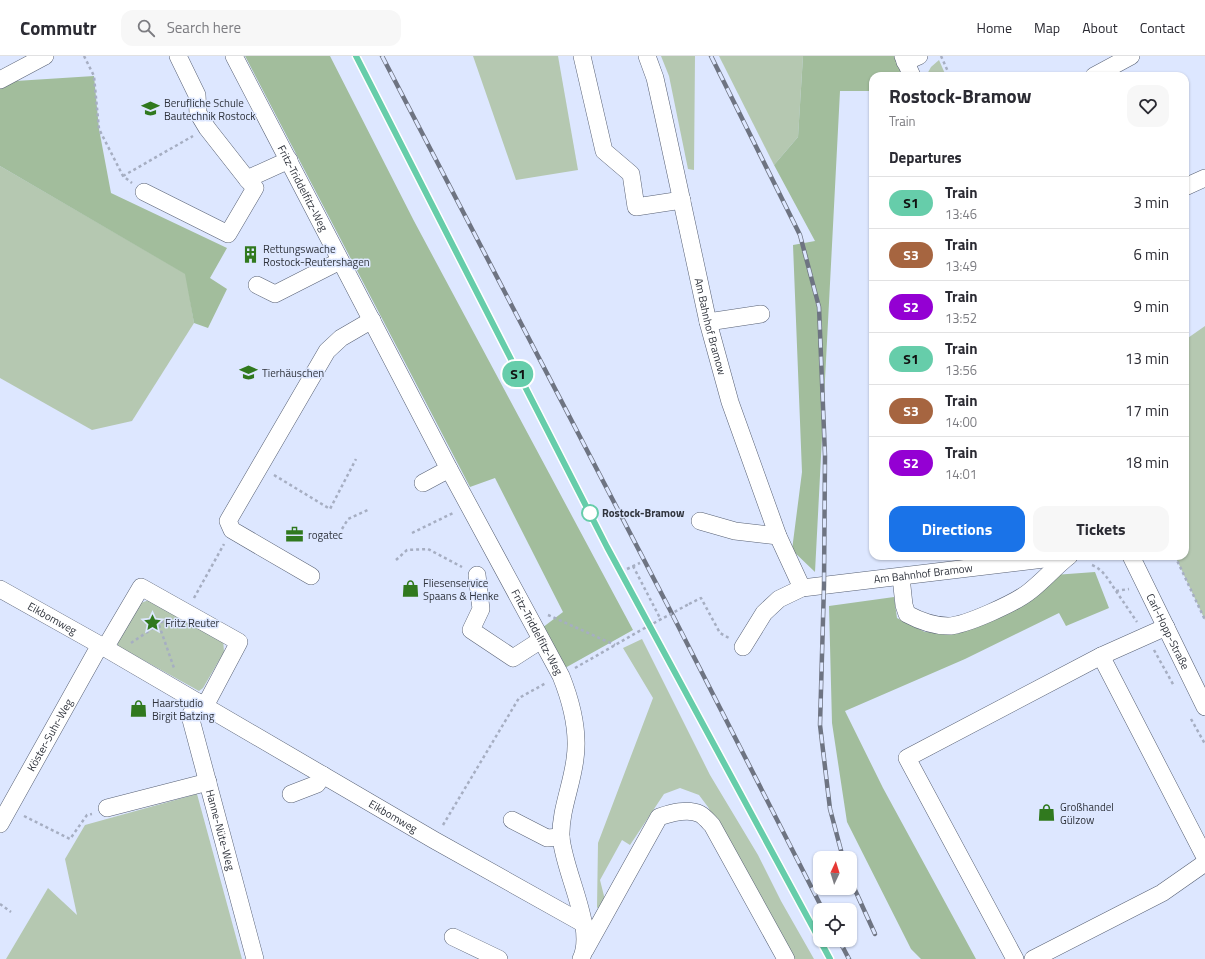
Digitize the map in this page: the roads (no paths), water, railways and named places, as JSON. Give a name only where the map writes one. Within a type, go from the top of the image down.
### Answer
[{"type":"street","points":[[0,80],[44,56]]},
{"type":"street","points":[[144,192],[228,234],[255,188],[207,128],[198,113],[197,95],[178,56]]},
{"type":"street","name":"Fritz-Triddelfitz-Weg","points":[[234,56],[449,469],[561,676],[568,695],[576,738],[575,759],[562,819],[561,837],[564,858],[584,924],[586,937],[582,956]]},
{"type":"street","points":[[582,56],[604,151],[632,174],[636,207],[682,200]]},
{"type":"street","name":"Am Bahnhof Bramow","points":[[647,56],[655,78],[708,322],[735,419],[756,472],[778,536],[802,588]]},
{"type":"street","points":[[1101,72],[1131,56]]},
{"type":"street","points":[[247,179],[289,160]]},
{"type":"street","points":[[1189,185],[1205,178]]},
{"type":"street","points":[[257,285],[275,294],[340,261]]},
{"type":"street","points":[[708,322],[761,314]]},
{"type":"street","points":[[311,576],[230,526],[260,467],[327,351],[341,338],[372,320]]},
{"type":"street","points":[[423,483],[449,469]]},
{"type":"street","points":[[700,521],[735,531],[778,536]]},
{"type":"street","name":"Am Bahnhof Bramow","points":[[738,643],[764,613],[779,599],[802,588],[1037,560]]},
{"type":"street","points":[[901,577],[904,605],[907,614],[923,623],[950,626],[996,611],[1030,592],[1064,560]]},
{"type":"street","name":"Carl-Hopp-Straße","points":[[1133,560],[1205,707]]},
{"type":"street","points":[[477,575],[481,608],[471,630],[513,658],[541,640]]},
{"type":"street","points":[[103,646],[141,587],[239,642],[201,704]]},
{"type":"street","name":"Eikbomweg","points":[[0,589],[103,646],[434,840],[584,924]]},
{"type":"street","points":[[1015,959],[907,758],[1101,656],[1166,626]]},
{"type":"street","name":"Köster-Suhr-Weg","points":[[0,824],[103,646]]},
{"type":"street","points":[[1101,656],[1205,857]]},
{"type":"street","name":"Hanne-Nüte-Weg","points":[[201,704],[190,716],[255,959]]},
{"type":"street","points":[[291,794],[317,784],[323,775]]},
{"type":"street","points":[[107,808],[208,782]]},
{"type":"street","points":[[582,956],[659,817],[673,813],[686,812],[700,814],[712,825],[786,959]]},
{"type":"street","points":[[512,820],[546,838],[561,837]]},
{"type":"street","points":[[1033,959],[1162,893],[1205,863]]},
{"type":"street","points":[[453,938],[499,959]]},
{"type":"railway","points":[[356,56],[607,547],[830,959]]},
{"type":"railway","points":[[382,56],[669,608],[819,903]]},
{"type":"railway","points":[[711,56],[800,235],[819,307],[825,456],[824,585],[820,725],[830,809],[841,851]]},
{"type":"railway","points":[[857,894],[875,934]]},
{"type":"railway","points":[[843,947],[849,959]]},
{"type":"train","name":"S1","points":[[356,56],[607,547],[830,959]]},
{"type":"place","name":"Berufliche Schule Bautechnik Rostock","points":[[151,109]]},
{"type":"place","name":"Rettungswache Rostock-Reutershagen","points":[[250,255]]},
{"type":"place","name":"Tierhäuschen","points":[[249,373]]},
{"type":"place","name":"Rostock-Bramow","points":[[590,513]]},
{"type":"place","name":"rogatec","points":[[295,535]]},
{"type":"place","name":"Fliesenservice Spaans & Henke","points":[[410,589]]},
{"type":"place","name":"Fritz Reuter","points":[[152,623]]},
{"type":"place","name":"Haarstudio Birgit Batzing","points":[[139,709]]},
{"type":"place","name":"Großhandel Gülzow","points":[[1047,813]]}]
